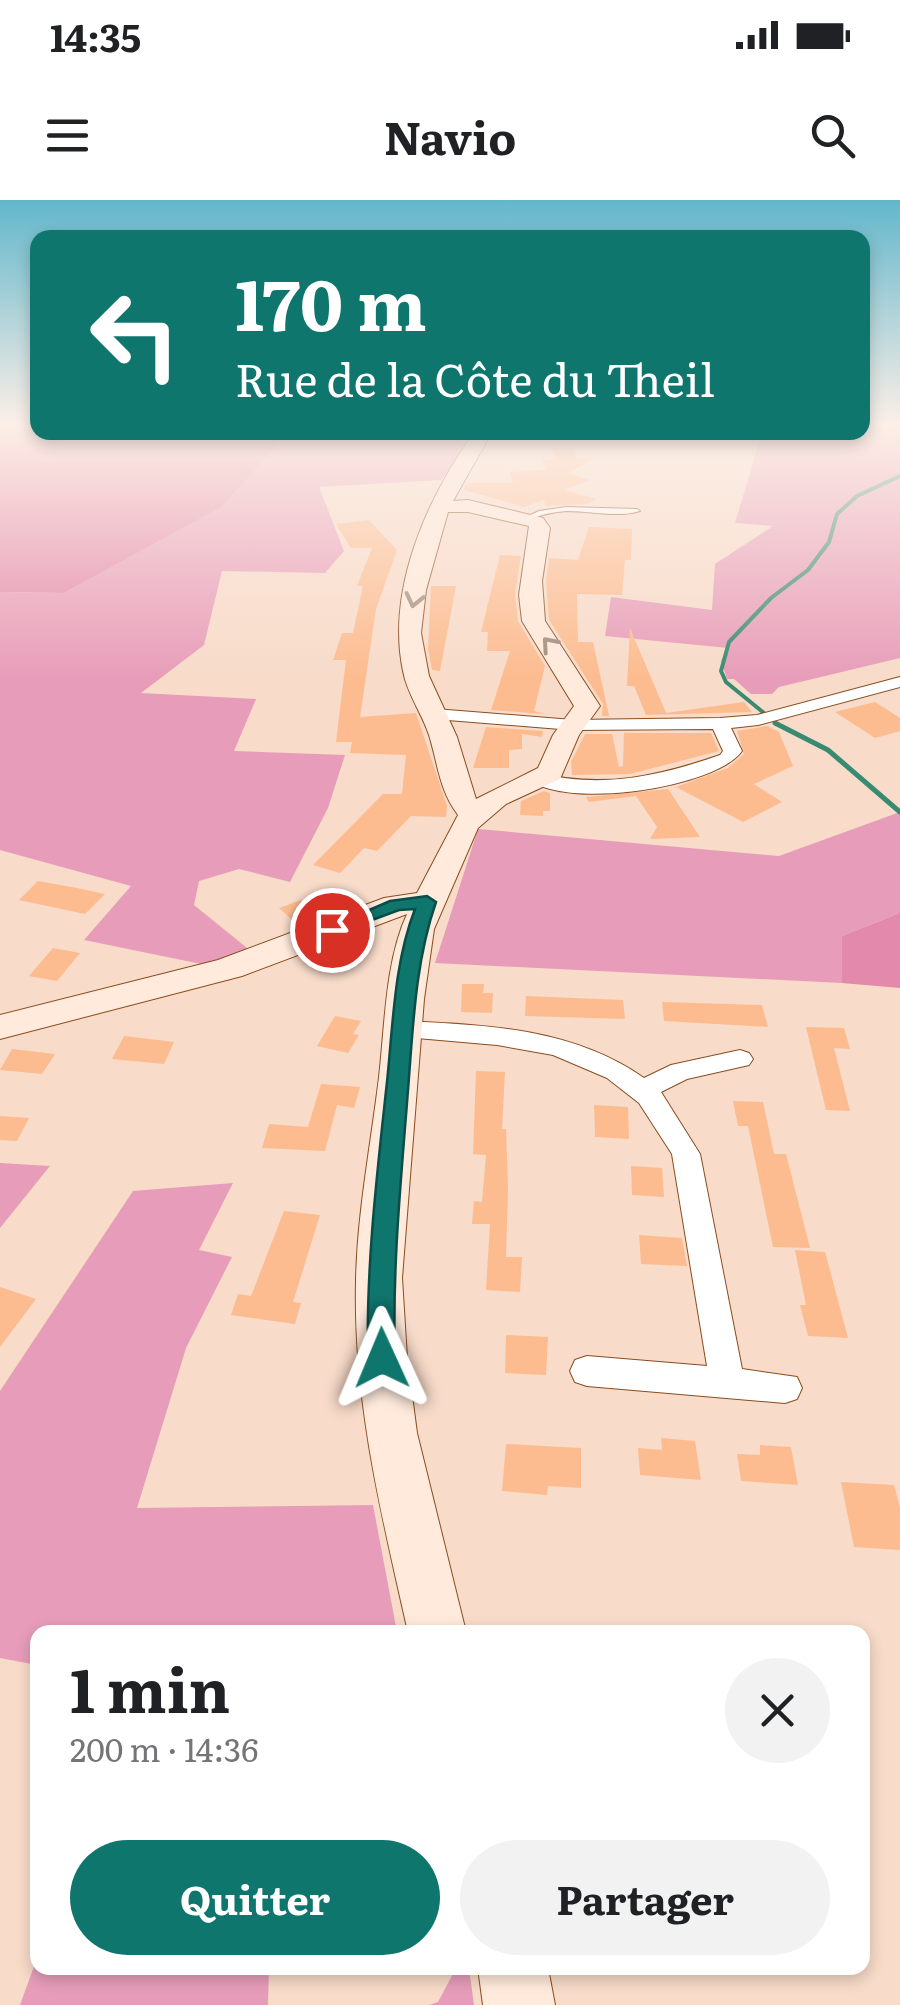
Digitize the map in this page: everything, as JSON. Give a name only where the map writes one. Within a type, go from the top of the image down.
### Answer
[{"type":"street","points":[[449,510],[417,579],[410,614],[414,670],[435,714],[458,796],[473,814]]},
{"type":"street","points":[[435,1625],[390,1432],[382,1358],[380,1278],[403,1030],[417,929],[473,814],[515,788],[539,779],[556,764],[572,725],[587,706],[560,656],[535,624],[532,585],[540,528],[527,518],[491,510]]},
{"type":"street","points":[[435,714],[572,725],[720,723],[758,720],[900,682]]},
{"type":"street","points":[[539,779],[566,788],[610,790],[655,784],[727,760],[733,750],[720,723]]},
{"type":"street","points":[[0,1027],[230,968],[396,905],[427,902]]},
{"type":"street","points":[[403,1030],[514,1036],[608,1068],[643,1090],[686,1154],[727,1382]]},
{"type":"street","points":[[643,1090],[680,1071],[740,1059]]},
{"type":"street","points":[[587,1370],[784,1388]]},
{"type":"street","points":[[514,1975],[519,2005]]},
{"type":"lane","points":[[527,518],[543,510]]},
{"type":"lane","points":[[570,510],[637,512]]},
{"type":"shaded area","points":[[0,510],[215,510],[64,593],[0,592]]},
{"type":"shaded area","points":[[214,510],[328,510],[344,551],[325,573],[222,571],[204,645],[141,693],[256,699],[234,751],[345,755],[328,808],[290,882],[239,869],[199,881],[194,905],[252,952],[211,966],[84,940],[131,886],[0,850],[0,592],[64,593]]},
{"type":"shaded area","points":[[739,510],[900,510],[900,658],[779,687],[772,694],[751,694],[734,679],[727,679],[721,661],[728,648],[605,636],[611,597],[712,610],[715,564],[773,526],[735,523]]},
{"type":"shaded area","points":[[900,812],[900,913],[842,936],[842,983],[435,963],[478,829],[779,856]]},
{"type":"shaded area","points":[[900,913],[900,988],[842,983],[842,936]]},
{"type":"shaded area","points":[[0,1163],[50,1166],[0,1228]]},
{"type":"shaded area","points":[[233,1183],[199,1250],[232,1257],[186,1348],[137,1508],[373,1505],[396,1625],[30,1625],[30,1664],[0,1658],[0,1391],[133,1191]]},
{"type":"shaded area","points":[[31,1975],[269,1975],[268,2005],[20,2005]]},
{"type":"shaded area","points":[[452,1975],[470,1975],[474,2005],[429,2005],[438,2002]]},
{"type":"building","points":[[369,520],[397,550],[376,609],[360,717],[416,713],[447,806],[446,817],[411,816],[377,851],[364,848],[340,873],[313,865],[383,794],[402,794],[406,755],[350,753],[352,742],[336,742],[346,660],[333,660],[342,633],[353,633],[363,586],[357,586],[372,548],[351,548],[336,524]]},
{"type":"building","points":[[589,527],[632,529],[631,560],[625,560],[622,595],[577,594],[578,642],[593,642],[609,716],[602,716],[603,704],[549,620],[549,558],[578,560]]},
{"type":"building","points":[[500,555],[521,556],[515,594],[518,621],[545,666],[534,711],[545,714],[491,710],[510,651],[487,651],[488,632],[481,632]]},
{"type":"building","points":[[431,586],[456,586],[440,671],[432,670],[428,649]]},
{"type":"building","points":[[630,628],[666,713],[744,702],[752,712],[646,715],[634,686],[627,686]]},
{"type":"building","points":[[875,702],[900,718],[900,731],[875,738],[835,712]]},
{"type":"building","points":[[767,726],[779,732],[793,766],[754,784],[782,802],[743,822],[676,787],[728,768],[744,754],[737,731]]},
{"type":"building","points":[[486,727],[543,731],[542,737],[522,734],[522,749],[509,750],[509,768],[473,768]]},
{"type":"building","points":[[624,733],[711,733],[719,751],[630,774],[572,775],[571,762],[585,734],[612,734],[619,767],[623,766]]},
{"type":"building","points":[[668,789],[700,837],[650,839],[657,827],[636,796],[589,802],[586,797]]},
{"type":"building","points":[[544,791],[550,793],[550,811],[543,811],[543,816],[520,815],[521,801]]},
{"type":"building","points":[[38,881],[105,894],[85,914],[19,900]]},
{"type":"building","points":[[301,900],[319,916],[298,925],[279,908]]},
{"type":"building","points":[[53,948],[80,953],[57,981],[29,976]]},
{"type":"building","points":[[462,984],[484,984],[483,993],[493,993],[492,1013],[461,1012]]},
{"type":"building","points":[[526,996],[623,1000],[625,1019],[525,1016]]},
{"type":"building","points":[[662,1002],[762,1005],[768,1027],[664,1021]]},
{"type":"building","points":[[335,1016],[361,1021],[353,1034],[359,1035],[348,1053],[317,1046]]},
{"type":"building","points":[[806,1027],[844,1028],[850,1049],[834,1048],[850,1111],[826,1110]]},
{"type":"building","points":[[124,1036],[174,1042],[164,1064],[112,1059]]},
{"type":"building","points":[[12,1049],[55,1054],[42,1074],[0,1070]]},
{"type":"building","points":[[476,1071],[505,1072],[502,1129],[506,1129],[508,1189],[506,1257],[522,1257],[520,1292],[486,1290],[490,1224],[472,1224],[474,1201],[482,1202],[486,1155],[473,1154]]},
{"type":"building","points":[[321,1084],[360,1087],[354,1108],[337,1105],[325,1151],[262,1148],[269,1124],[308,1127]]},
{"type":"building","points":[[733,1101],[763,1102],[774,1154],[786,1154],[810,1248],[773,1247],[748,1126],[738,1126]]},
{"type":"building","points":[[594,1105],[628,1107],[629,1139],[595,1137]]},
{"type":"building","points":[[0,1116],[29,1118],[17,1141],[0,1140]]},
{"type":"building","points":[[631,1166],[662,1168],[664,1197],[632,1195]]},
{"type":"building","points":[[284,1211],[320,1215],[293,1302],[301,1303],[295,1324],[231,1315],[238,1294],[251,1296]]},
{"type":"building","points":[[639,1235],[682,1238],[687,1266],[641,1264]]},
{"type":"building","points":[[795,1250],[825,1252],[848,1338],[808,1336],[800,1305],[806,1305]]},
{"type":"building","points":[[0,1287],[36,1299],[0,1347]]},
{"type":"building","points":[[506,1335],[548,1337],[546,1375],[505,1373]]},
{"type":"building","points":[[661,1438],[695,1441],[701,1480],[640,1475],[638,1448],[662,1450]]},
{"type":"building","points":[[506,1444],[581,1448],[581,1488],[548,1486],[547,1495],[502,1491]]},
{"type":"building","points":[[760,1445],[791,1447],[798,1485],[741,1481],[737,1454],[760,1455]]},
{"type":"building","points":[[841,1482],[894,1485],[900,1508],[900,1550],[854,1547]]},
{"type":"waterway","points":[[764,713],[726,682],[721,671],[729,642],[771,598],[808,570],[829,542],[841,510]]},
{"type":"waterway","points":[[775,723],[828,750],[900,812]]},
{"type":"route","points":[[332,930],[396,905],[427,902],[417,929],[406,999],[380,1278],[382,1358]]}]
